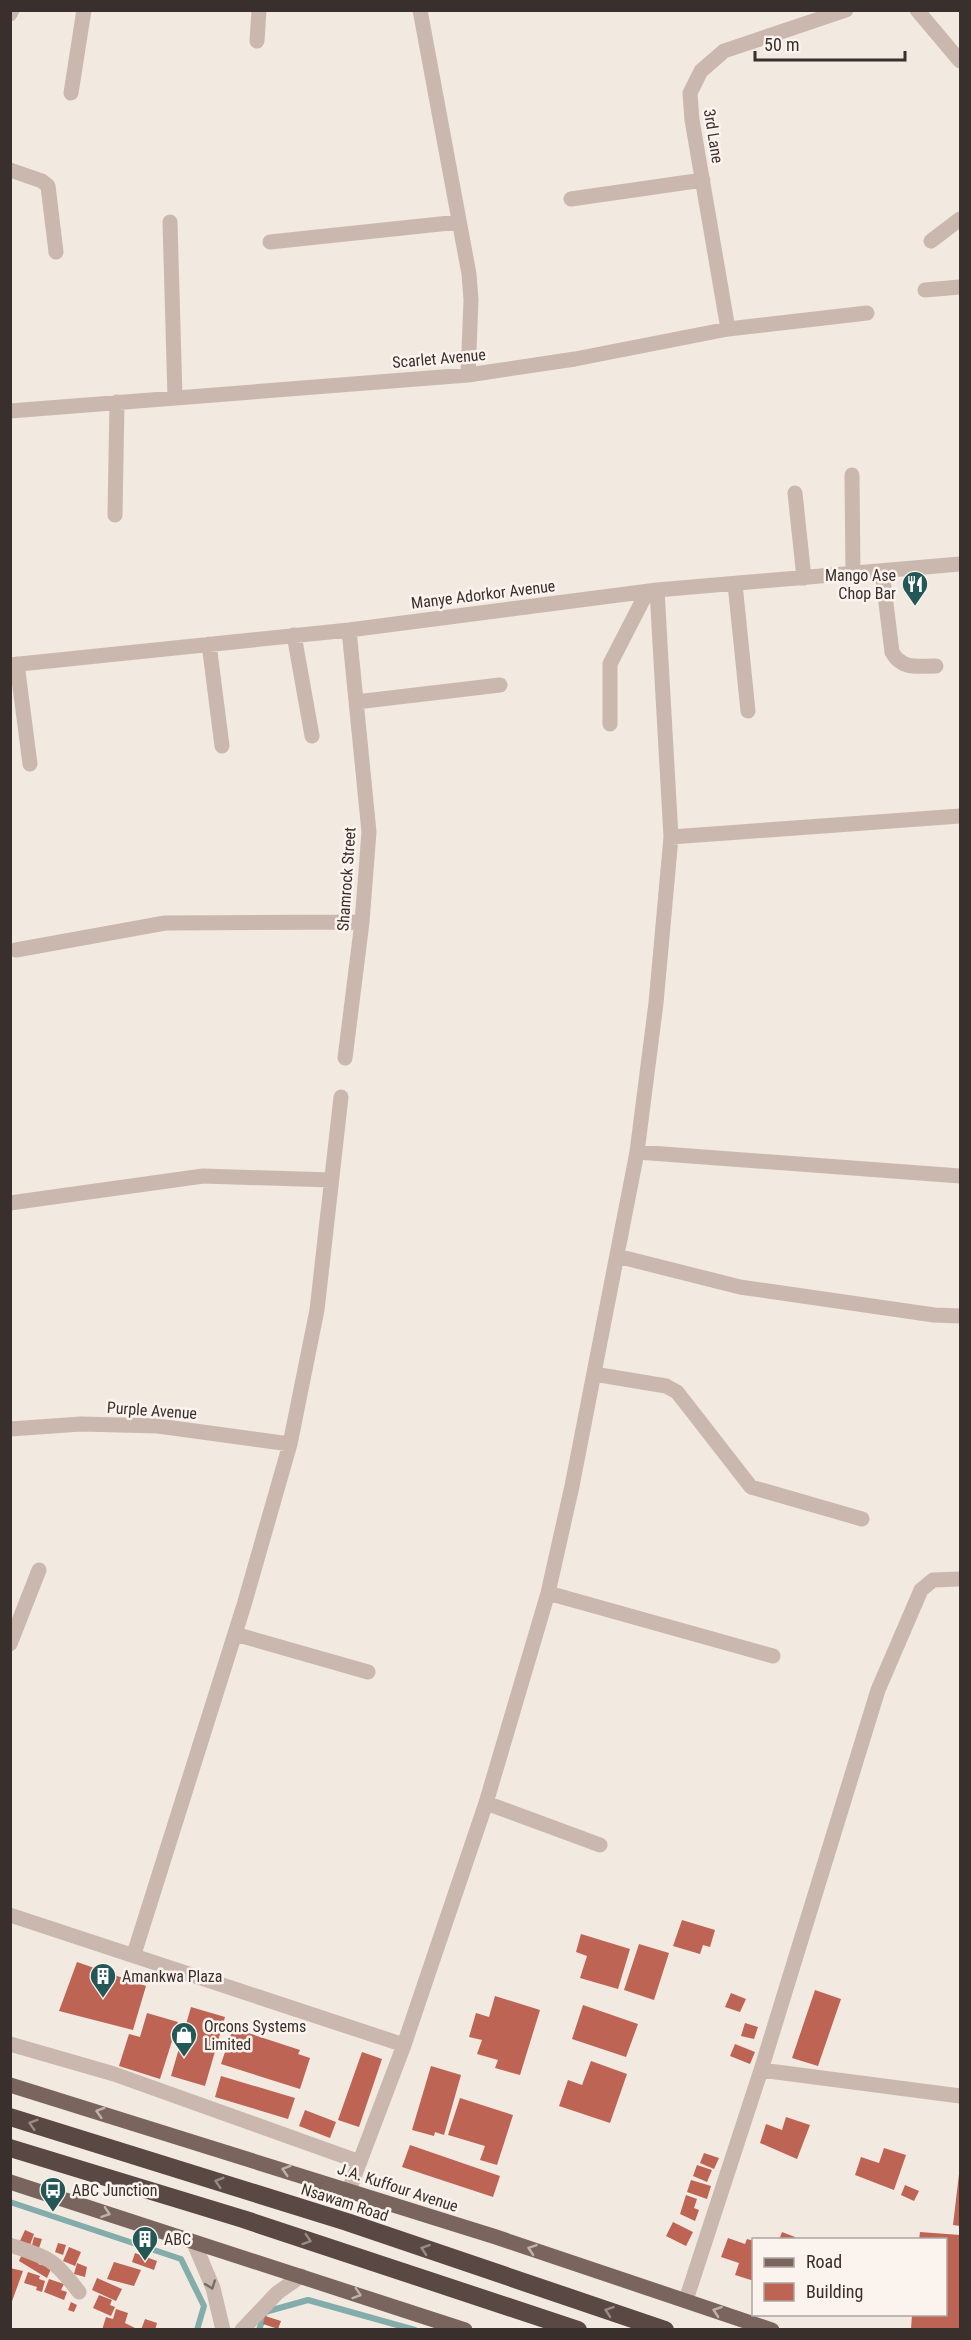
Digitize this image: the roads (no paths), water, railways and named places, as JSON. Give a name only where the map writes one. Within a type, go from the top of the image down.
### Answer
[{"type":"highway","name":"Nsawam Road","points":[[10,2116],[347,2222],[665,2330]]},
{"type":"highway","points":[[10,2148],[243,2219],[578,2330]]},
{"type":"main road","name":"J.A. Kuffour Avenue","points":[[10,2085],[349,2190],[772,2330]]},
{"type":"main road","points":[[10,2182],[465,2330]]},
{"type":"street","points":[[70,93],[84,10]]},
{"type":"street","points":[[257,41],[259,10]]},
{"type":"street","points":[[420,10],[471,300],[468,375]]},
{"type":"street","name":"3rd Lane","points":[[728,330],[692,120],[690,93],[701,71],[724,51],[846,10]]},
{"type":"street","points":[[917,10],[960,61]]},
{"type":"street","points":[[10,171],[48,186],[56,252]]},
{"type":"street","points":[[571,199],[703,180]]},
{"type":"street","points":[[931,241],[960,219]]},
{"type":"street","points":[[170,222],[175,397]]},
{"type":"street","points":[[270,242],[459,222]]},
{"type":"street","points":[[925,290],[960,287]]},
{"type":"street","name":"Scarlet Avenue","points":[[10,411],[468,375],[575,359],[728,330],[867,313]]},
{"type":"street","points":[[115,515],[117,402]]},
{"type":"street","points":[[852,475],[853,574]]},
{"type":"street","points":[[795,493],[804,578]]},
{"type":"street","name":"Manye Adorkor Avenue","points":[[14,665],[349,630],[652,591],[960,564]]},
{"type":"street","points":[[882,571],[892,652],[897,661],[904,666],[936,666]]},
{"type":"street","points":[[735,584],[748,711]]},
{"type":"street","points":[[610,724],[610,664],[652,591]]},
{"type":"street","points":[[349,2190],[404,2045],[486,1803],[548,1593],[637,1152],[656,1003],[671,837],[652,591]]},
{"type":"street","name":"Shamrock Street","points":[[345,1058],[362,922],[369,832],[349,630]]},
{"type":"street","points":[[294,635],[312,736]]},
{"type":"street","points":[[209,644],[222,746]]},
{"type":"street","points":[[14,665],[30,764]]},
{"type":"street","points":[[356,702],[500,685]]},
{"type":"street","points":[[671,837],[960,816]]},
{"type":"street","points":[[16,950],[165,923],[362,922]]},
{"type":"street","points":[[134,1954],[235,1634],[290,1444],[317,1310],[341,1097]]},
{"type":"street","points":[[637,1152],[960,1176]]},
{"type":"street","points":[[10,1203],[203,1176],[331,1180]]},
{"type":"street","points":[[617,1256],[740,1287],[934,1315],[960,1316]]},
{"type":"street","points":[[594,1374],[666,1386],[677,1392],[751,1487],[862,1519]]},
{"type":"street","name":"Purple Avenue","points":[[10,1429],[81,1424],[158,1426],[290,1444]]},
{"type":"street","points":[[10,1644],[39,1570]]},
{"type":"street","points":[[686,2300],[761,2070],[878,1690],[921,1590],[933,1580],[960,1578]]},
{"type":"street","points":[[548,1593],[773,1656]]},
{"type":"street","points":[[235,1634],[368,1672]]},
{"type":"street","points":[[486,1803],[600,1845]]},
{"type":"street","points":[[10,1915],[134,1954],[404,2045]]},
{"type":"street","points":[[10,2043],[114,2074],[360,2162]]},
{"type":"street","points":[[761,2070],[960,2096]]},
{"type":"street","points":[[194,2243],[213,2289],[223,2330]]},
{"type":"street","points":[[10,2245],[54,2261],[79,2292]]},
{"type":"street","points":[[242,2330],[277,2293],[301,2276]]},
{"type":"waterway","points":[[10,2202],[181,2259],[204,2306],[197,2330]]},
{"type":"waterway","points":[[259,2330],[265,2312],[308,2300],[415,2330]]},
{"type":"place","name":"Mango Ase Chop Bar","points":[[915,607]]},
{"type":"place","name":"Amankwa Plaza","points":[[103,1999]]},
{"type":"place","name":"Orcons Systems Limited","points":[[184,2058]]},
{"type":"place","name":"ABC Junction","points":[[53,2213]]},
{"type":"place","name":"ABC","points":[[145,2262]]}]
